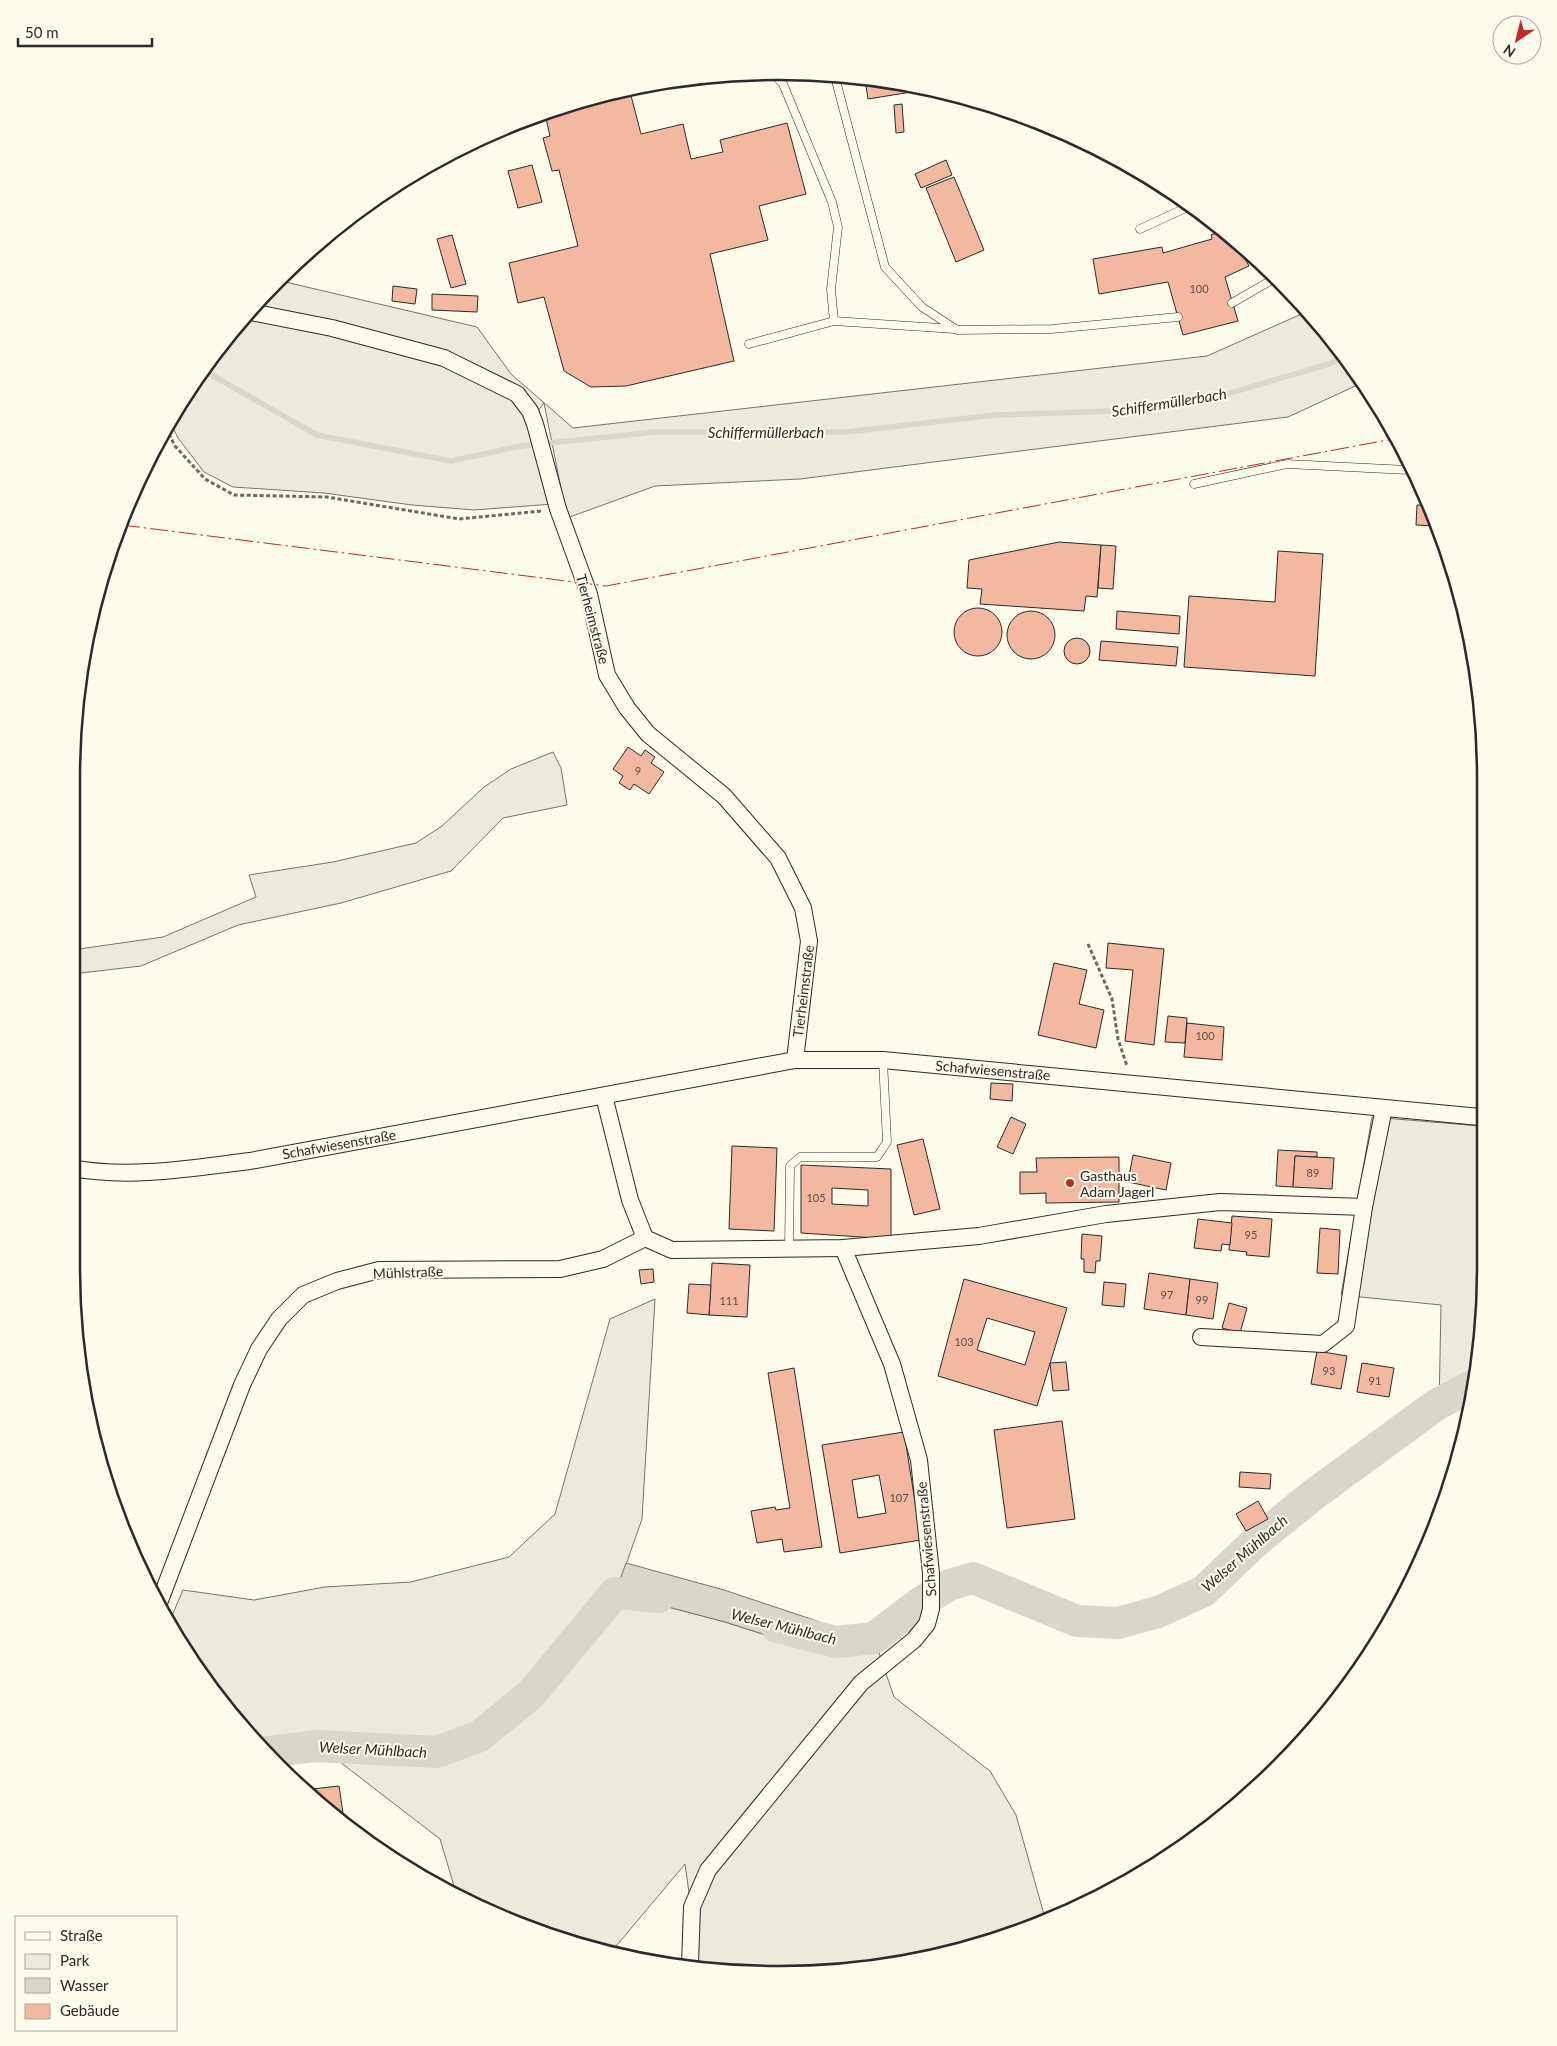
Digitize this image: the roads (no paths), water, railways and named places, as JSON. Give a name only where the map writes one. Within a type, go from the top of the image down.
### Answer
[{"type":"street","name":"Tierheimstraße","points":[[258,313],[332,328],[444,358],[517,394],[530,411],[558,509],[589,594],[607,675],[627,708],[648,734],[724,796],[778,858],[803,908],[810,941],[795,1060]]},
{"type":"street","name":"Schafwiesenstraße","points":[[80,1170],[166,1171],[240,1162],[795,1060],[883,1060],[1477,1117]]},
{"type":"street","points":[[604,1096],[630,1200],[645,1238],[672,1250],[843,1248],[979,1236],[1106,1214],[1220,1202],[1364,1208]]},
{"type":"street","points":[[1201,1336],[1323,1344],[1346,1326],[1364,1208],[1384,1108]]},
{"type":"street","name":"Mühlstraße","points":[[162,1595],[259,1349],[279,1319],[303,1295],[337,1281],[379,1270],[560,1269],[603,1259],[645,1238]]},
{"type":"street","name":"Schafwiesenstraße","points":[[690,1960],[692,1907],[708,1870],[861,1683],[914,1640],[928,1624],[931,1608],[931,1573],[919,1460],[892,1364],[843,1248]]},
{"type":"lane","points":[[779,80],[783,84],[832,202],[838,228],[831,288],[834,321]]},
{"type":"lane","points":[[836,82],[886,267],[922,307],[956,330]]},
{"type":"lane","points":[[1140,229],[1183,209]]},
{"type":"lane","points":[[1232,303],[1269,282]]},
{"type":"lane","points":[[749,344],[834,321],[956,330],[1052,329],[1178,317]]},
{"type":"lane","points":[[1194,484],[1287,464],[1405,470]]},
{"type":"lane","points":[[789,1249],[790,1166],[800,1157],[877,1157],[888,1142],[883,1060]]},
{"type":"water","points":[[626,1563],[724,1590],[823,1623],[816,1651],[725,1622],[615,1593]]},
{"type":"waterway","name":"Schiffermüllerbach","points":[[209,374],[317,435],[451,461],[521,446],[655,432],[846,432],[995,415],[1116,411],[1220,396],[1329,364],[1338,360]]},
{"type":"waterway","name":"Welser Mühlbach","points":[[777,1627],[836,1642],[874,1638],[920,1603],[949,1585],[973,1578],[1077,1621],[1118,1623],[1158,1612],[1204,1591],[1254,1543],[1313,1495],[1436,1405],[1466,1389]]},
{"type":"waterway","name":"Welser Mühlbach","points":[[275,1751],[315,1746],[437,1752],[480,1736],[531,1694],[615,1593],[659,1597]]},
{"type":"place","name":"Gasthaus Adam Jagerl","points":[[1070,1183]]}]
